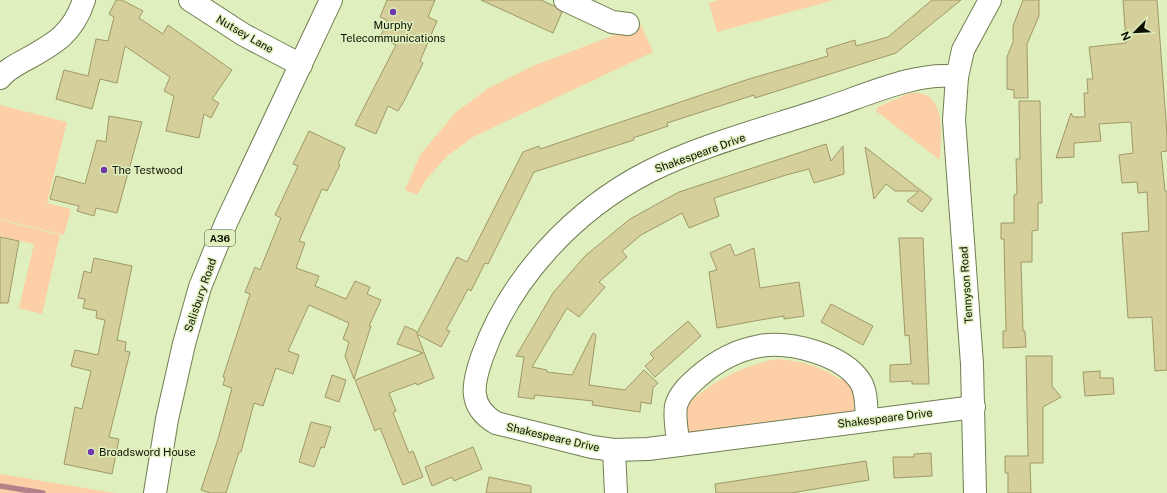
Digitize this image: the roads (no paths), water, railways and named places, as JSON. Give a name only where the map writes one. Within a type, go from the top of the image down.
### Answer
[{"type":"street","points":[[0,78],[8,71],[51,46],[63,37],[77,18],[84,0]]},
{"type":"street","name":"Nutsey Lane","points":[[190,0],[244,36],[301,64]]},
{"type":"street","name":"Salisbury Road","points":[[155,493],[167,420],[182,351],[200,288],[226,223],[331,0]]},
{"type":"street","points":[[565,0],[612,22],[628,24]]},
{"type":"street","name":"Tennyson Road","points":[[976,493],[974,407],[955,146],[954,105],[957,77],[964,50],[990,0]]},
{"type":"street","name":"Shakespeare Drive","points":[[957,77],[937,75],[913,80],[699,151],[648,172],[608,196],[585,213],[542,255],[509,302],[488,343],[473,387],[475,398],[484,414],[500,425],[586,446],[614,450],[648,449],[867,419],[974,407]]},
{"type":"street","points":[[679,445],[676,406],[680,396],[687,386],[710,367],[724,359],[741,351],[761,346],[796,348],[816,352],[834,360],[854,374],[861,381],[864,391],[867,419]]},
{"type":"street","points":[[614,450],[616,493]]},
{"type":"waterway","points":[[0,486],[43,493]]},
{"type":"place","name":"Murphy Telecommunications","points":[[393,12]]},
{"type":"place","name":"The Testwood","points":[[104,170]]},
{"type":"place","name":"Broadsword House","points":[[91,452]]}]
